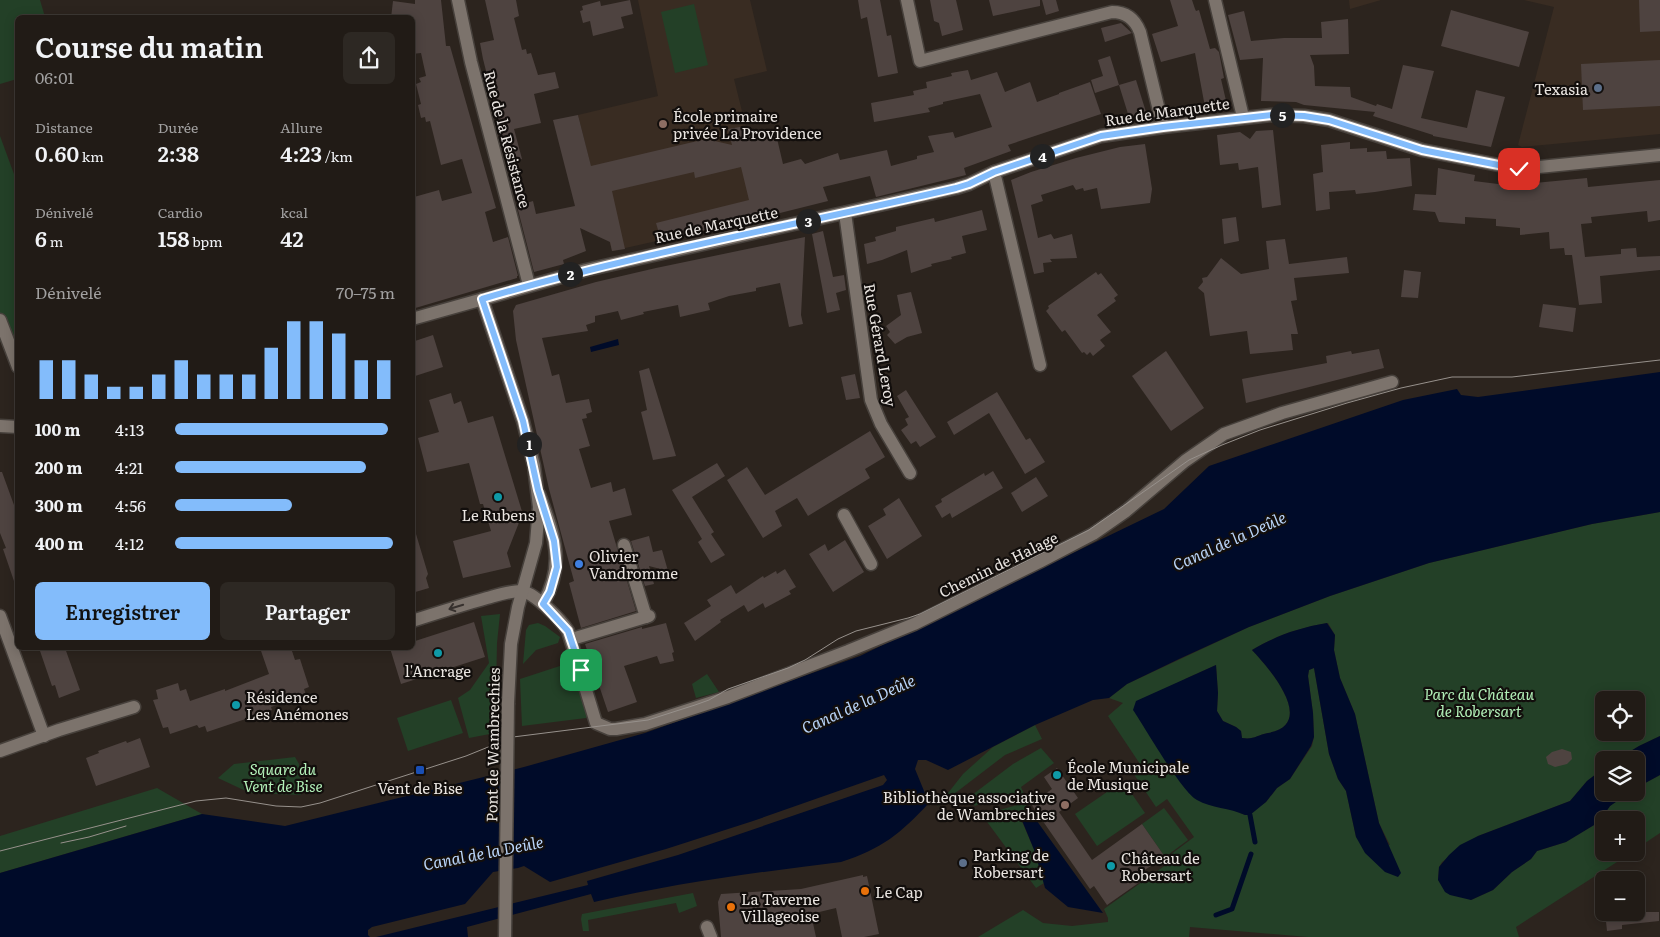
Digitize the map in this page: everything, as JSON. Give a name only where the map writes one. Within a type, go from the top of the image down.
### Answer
[{"type":"street","name":"Rue de la Résistance","points":[[458,0],[471,62],[529,285]]},
{"type":"street","points":[[908,0],[920,61],[1112,12],[1124,14],[1134,21],[1140,32],[1163,127]]},
{"type":"street","points":[[1215,0],[1243,117]]},
{"type":"street","name":"Rue de Marquette","points":[[415,317],[529,285],[658,253],[845,214],[956,188],[994,172],[1101,136],[1163,127],[1272,115],[1320,118],[1422,150],[1519,169],[1660,155]]},
{"type":"street","points":[[994,172],[1040,365]]},
{"type":"street","name":"Rue Gérard Leroy","points":[[845,214],[871,400],[881,424],[910,474]]},
{"type":"street","points":[[482,299],[523,421],[538,490],[554,541],[557,567],[550,592],[543,604]]},
{"type":"street","points":[[0,320],[15,359]]},
{"type":"street","name":"Chemin de Halage","points":[[572,639],[596,724],[616,729],[646,724],[728,697],[914,624],[1049,558],[1093,534],[1126,511],[1185,461],[1224,434],[1282,413],[1392,382]]},
{"type":"street","points":[[0,426],[15,426]]},
{"type":"street","name":"Pont de Wambrechies","points":[[505,937],[511,644],[522,591],[536,543],[539,507],[538,490]]},
{"type":"street","points":[[844,515],[872,564]]},
{"type":"street","points":[[415,620],[463,605],[522,591],[543,604],[564,624],[572,639],[648,616],[624,545]]},
{"type":"street","points":[[0,616],[44,736]]},
{"type":"street","points":[[0,751],[134,707]]},
{"type":"shaded area","name":"École primaire privée La Providence","points":[[638,0],[750,0],[767,71],[734,79],[768,216],[612,251],[578,115],[658,96]]},
{"type":"shaded area","points":[[1349,0],[1381,0],[1350,9]]},
{"type":"shaded area","points":[[1524,0],[1660,0],[1660,134],[1522,147],[1518,145],[1554,7]]},
{"type":"green space","points":[[0,0],[40,0],[44,15],[15,15],[15,80],[0,84]]},
{"type":"green space","points":[[694,4],[708,65],[675,73],[661,12]]},
{"type":"green space","points":[[0,136],[15,177],[15,336],[0,342]]},
{"type":"green space","name":"Parc du Château de Robersart","points":[[1660,512],[1660,736],[1631,751],[1595,751],[1595,775],[1587,781],[1570,801],[1478,836],[1442,862],[1439,867],[1438,880],[1471,900],[1493,890],[1512,872],[1531,859],[1537,851],[1566,842],[1595,824],[1595,861],[1619,861],[1603,871],[1595,871],[1595,876],[1516,927],[1519,937],[1308,937],[1190,927],[1189,937],[978,937],[1023,910],[1043,923],[1072,926],[1108,922],[1104,909],[1170,862],[1170,855],[1194,837],[1167,799],[1156,807],[1133,773],[1142,767],[1108,716],[1123,703],[1109,698],[1127,684],[1249,627],[1330,596],[1429,563],[1592,524]],"holes":[[[1328,623],[1335,635],[1334,650],[1340,678],[1355,714],[1379,823],[1390,845],[1356,837],[1346,791],[1338,779],[1329,754],[1314,668],[1309,670],[1308,676],[1313,713],[1314,737],[1312,746],[1290,779],[1277,788],[1266,802],[1245,815],[1200,800],[1192,795],[1177,777],[1185,679],[1216,665],[1217,711],[1223,721],[1241,731],[1242,738],[1253,738],[1282,728],[1289,719],[1289,708],[1278,682],[1252,650],[1288,633]]]},
{"type":"green space","points":[[500,614],[497,643],[495,733],[469,738],[458,698],[470,690],[489,663],[481,616]]},
{"type":"green space","points":[[538,623],[560,637],[558,643],[536,650],[523,664],[526,630],[529,625]]},
{"type":"green space","points":[[569,663],[591,710],[586,718],[522,726],[520,679]]},
{"type":"green space","points":[[707,674],[719,692],[696,698],[692,684]]},
{"type":"green space","points":[[451,700],[463,733],[408,751],[397,718]]},
{"type":"green space","points":[[1035,725],[1042,739],[1005,755],[937,807],[963,774],[993,747]]},
{"type":"green space","points":[[1041,748],[1054,763],[1021,787],[1024,794],[1012,798],[987,801],[975,806],[968,798],[1013,764]]},
{"type":"green space","name":"Square du Vent de Bise","points":[[295,757],[299,764],[301,795],[250,793],[218,778],[234,764]]},
{"type":"green space","name":"Parc du Château de Robersart","points":[[1660,775],[1660,833],[1645,843],[1645,811],[1607,811],[1616,801],[1645,801],[1645,783]]},
{"type":"green space","points":[[1123,781],[1145,813],[1097,846],[1075,814]]},
{"type":"green space","points":[[157,788],[202,814],[0,873],[0,836]]},
{"type":"green space","points":[[1024,803],[1029,810],[1022,813],[1021,819],[1035,852],[1044,883],[1036,888],[982,815]]},
{"type":"green space","points":[[1164,808],[1188,840],[1165,857],[1142,824]]},
{"type":"green space","points":[[693,893],[697,906],[679,913],[676,903],[588,920],[589,931],[583,931],[582,914]]},
{"type":"water","points":[[618,339],[619,345],[591,352],[590,347]]},
{"type":"water","name":"Canal de la Deûle","points":[[1660,372],[1660,512],[1592,524],[1429,563],[1330,596],[1249,627],[1127,684],[1109,698],[1093,700],[1035,725],[948,770],[926,760],[918,760],[915,769],[929,803],[890,839],[868,852],[841,862],[748,874],[594,902],[591,894],[467,927],[468,937],[376,937],[588,885],[587,881],[678,855],[883,785],[887,780],[884,775],[666,849],[550,882],[524,866],[493,872],[465,904],[372,927],[368,930],[370,937],[0,937],[0,873],[202,814],[285,826],[524,767],[645,733],[860,656],[1164,509],[1209,466],[1403,400],[1457,389],[1461,395],[1478,397]]},
{"type":"water","points":[[1327,623],[1335,635],[1334,650],[1340,678],[1355,714],[1379,823],[1401,873],[1398,877],[1385,872],[1365,853],[1356,837],[1346,791],[1338,779],[1329,754],[1314,668],[1309,670],[1308,676],[1313,713],[1314,737],[1311,746],[1290,779],[1277,788],[1266,802],[1250,815],[1208,805],[1190,794],[1173,773],[1133,710],[1136,701],[1216,665],[1217,711],[1223,721],[1241,731],[1242,738],[1253,738],[1282,728],[1289,719],[1289,708],[1285,695],[1269,669],[1252,650],[1288,633]]},
{"type":"water","points":[[1660,736],[1660,775],[1645,783],[1645,751],[1631,751]]},
{"type":"water","points":[[1595,775],[1595,801],[1617,801],[1607,811],[1595,811],[1595,824],[1566,842],[1537,851],[1531,859],[1512,872],[1493,890],[1471,900],[1445,892],[1438,880],[1439,867],[1460,845],[1478,836],[1570,801],[1587,781]]},
{"type":"water","points":[[1029,810],[1103,913],[1068,907],[1045,888],[1035,852],[1021,818],[1022,813]]},
{"type":"building","points":[[415,0],[441,0],[446,46],[450,46],[496,208],[485,212],[493,242],[508,237],[518,276],[517,278],[415,308],[415,197],[439,190],[442,201],[472,193],[462,159],[441,165],[430,121],[426,122],[425,117],[421,118],[418,105],[421,104],[416,84],[421,82],[419,78],[426,76],[421,53],[415,54],[415,15],[391,15],[393,1],[415,4]]},
{"type":"building","points":[[485,0],[516,0],[519,16],[514,18],[522,50],[526,49],[527,54],[531,53],[538,75],[555,72],[559,88],[534,94],[541,123],[514,129],[522,159],[509,162],[480,43],[494,40]]},
{"type":"building","points":[[630,0],[633,14],[621,17],[624,28],[593,36],[590,21],[583,23],[580,11],[583,10],[582,6],[600,1],[601,6]]},
{"type":"building","points":[[858,0],[880,0],[887,36],[891,35],[898,73],[878,77],[867,17],[861,19]]},
{"type":"building","points":[[930,0],[956,0],[963,30],[942,36],[939,23],[934,21]]},
{"type":"building","points":[[989,0],[1040,0],[1040,6],[993,16]]},
{"type":"building","points":[[1042,0],[1056,0],[1059,11],[1046,15]]},
{"type":"building","points":[[1170,0],[1192,0],[1196,11],[1199,10],[1210,49],[1215,48],[1219,52],[1224,78],[1221,79],[1227,105],[1205,107],[1195,53],[1161,62],[1152,34],[1178,26]]},
{"type":"building","points":[[1639,0],[1660,0],[1660,31],[1640,32]]},
{"type":"building","points":[[1451,10],[1529,32],[1519,67],[1441,46]]},
{"type":"building","points":[[1244,11],[1251,41],[1284,38],[1322,38],[1321,22],[1348,19],[1349,54],[1310,55],[1314,66],[1315,86],[1350,87],[1351,97],[1376,106],[1377,104],[1392,109],[1403,65],[1434,71],[1421,118],[1467,128],[1476,90],[1505,97],[1491,147],[1433,136],[1373,116],[1375,112],[1304,105],[1296,102],[1261,101],[1263,58],[1240,60],[1228,15]]},
{"type":"building","points":[[1121,23],[1132,33],[1105,42],[1101,28]]},
{"type":"building","points":[[1110,56],[1119,85],[1095,93],[1091,80],[1103,76],[1098,60]]},
{"type":"building","points":[[1660,60],[1660,106],[1583,110],[1581,64]]},
{"type":"building","points":[[968,70],[971,80],[997,72],[1005,92],[1030,82],[1037,102],[1090,82],[1101,114],[1008,145],[1011,151],[964,168],[966,175],[876,197],[870,176],[823,187],[828,201],[661,240],[656,223],[749,200],[741,167],[695,178],[694,172],[612,191],[625,249],[612,251],[610,242],[580,228],[586,251],[563,260],[564,264],[534,272],[517,206],[533,201],[536,214],[575,206],[553,120],[578,115],[591,166],[706,139],[732,145],[728,129],[746,126],[748,135],[775,130],[783,164],[801,159],[805,164],[838,153],[840,160],[887,150],[891,166],[934,152],[928,136],[953,132],[955,138],[992,127],[980,94],[943,102],[943,104],[928,108],[930,112],[874,122],[871,103],[914,95],[913,91],[927,88],[926,82],[952,76],[951,73]]},
{"type":"building","points":[[1136,80],[1146,112],[1129,117],[1119,85]]},
{"type":"building","points":[[1273,130],[1281,205],[1262,208],[1258,167],[1239,170],[1238,163],[1220,165],[1217,135],[1240,132],[1250,139],[1256,131]]},
{"type":"building","points":[[1350,142],[1350,149],[1367,148],[1367,152],[1386,151],[1387,159],[1410,158],[1412,186],[1356,194],[1355,190],[1329,192],[1330,209],[1316,211],[1313,174],[1323,172],[1321,145]]},
{"type":"building","points":[[1145,144],[1152,189],[1150,203],[1101,209],[1097,188],[1084,191],[1083,188],[1076,190],[1073,185],[1041,195],[1043,201],[1031,205],[1038,238],[1051,234],[1054,239],[1072,234],[1077,258],[1050,259],[1052,262],[1043,263],[1044,272],[1034,274],[1011,180],[1076,158],[1120,147]]},
{"type":"building","points":[[1438,168],[1475,175],[1474,181],[1498,184],[1523,184],[1587,178],[1588,187],[1660,180],[1660,220],[1648,222],[1647,211],[1591,217],[1592,223],[1581,224],[1585,257],[1621,254],[1621,249],[1636,248],[1637,257],[1660,256],[1660,270],[1600,276],[1602,303],[1579,305],[1572,255],[1565,255],[1564,248],[1550,249],[1549,232],[1520,235],[1520,228],[1496,226],[1496,219],[1465,217],[1465,224],[1439,222],[1435,212],[1413,210],[1415,194],[1436,195]]},
{"type":"building","points":[[982,210],[987,230],[962,236],[966,253],[951,257],[952,259],[931,264],[932,266],[911,273],[907,250],[867,264],[864,244],[876,241],[875,237],[896,231],[896,227],[934,218],[935,222]]},
{"type":"building","points":[[1236,217],[1239,241],[1224,244],[1222,219]]},
{"type":"building","points":[[823,231],[833,277],[844,275],[846,290],[836,293],[840,310],[827,313],[812,234]]},
{"type":"building","points":[[805,237],[801,315],[803,324],[789,327],[780,283],[756,288],[756,291],[729,296],[708,303],[710,310],[680,317],[678,305],[643,312],[644,314],[621,320],[618,311],[595,316],[595,322],[586,325],[588,331],[542,338],[552,376],[559,374],[566,403],[589,399],[592,412],[586,414],[587,418],[582,419],[590,446],[579,449],[591,488],[611,482],[613,492],[625,488],[632,515],[609,521],[636,611],[581,628],[569,583],[574,581],[549,489],[516,340],[513,311],[516,305],[596,282]]},
{"type":"building","points":[[1285,239],[1289,264],[1347,257],[1349,273],[1294,278],[1297,300],[1291,301],[1298,334],[1291,334],[1293,350],[1250,354],[1247,331],[1210,336],[1204,293],[1198,288],[1203,282],[1202,278],[1207,277],[1221,258],[1241,274],[1269,269],[1266,241]]},
{"type":"building","points":[[1404,270],[1421,272],[1418,298],[1401,297]]},
{"type":"building","points":[[1096,272],[1098,275],[1101,273],[1118,295],[1114,298],[1116,301],[1097,315],[1111,332],[1100,340],[1105,346],[1093,356],[1090,352],[1087,355],[1084,352],[1082,353],[1065,330],[1062,332],[1046,311],[1049,308],[1048,306]]},
{"type":"building","points":[[911,292],[922,333],[907,337],[895,344],[887,335],[890,332],[886,326],[901,315],[897,295]]},
{"type":"building","points":[[1543,304],[1576,308],[1573,332],[1539,327]]},
{"type":"building","points":[[433,335],[443,367],[415,376],[415,341]]},
{"type":"building","points":[[1379,349],[1384,368],[1246,403],[1242,379],[1327,363],[1326,356],[1351,351],[1352,354]]},
{"type":"building","points":[[1166,351],[1204,408],[1171,431],[1132,376]]},
{"type":"building","points":[[649,368],[676,456],[653,460],[641,412],[647,410],[639,371]]},
{"type":"building","points":[[855,374],[860,398],[846,400],[841,377]]},
{"type":"building","points":[[906,390],[936,437],[920,447],[916,441],[911,444],[901,430],[908,425],[905,419],[909,417],[897,396]]},
{"type":"building","points":[[997,392],[1026,440],[1030,438],[1045,462],[1025,474],[989,413],[954,435],[947,422]]},
{"type":"building","name":"Le Rubens","points":[[451,393],[454,404],[461,401],[468,423],[493,416],[524,518],[520,520],[507,553],[511,567],[463,578],[453,541],[491,531],[483,504],[480,504],[469,463],[427,472],[418,438],[439,432],[429,400]]},
{"type":"building","points":[[870,431],[885,457],[865,469],[870,478],[808,516],[797,498],[775,511],[782,526],[763,538],[727,480],[747,467],[765,495]]},
{"type":"building","points":[[717,463],[725,476],[692,497],[714,532],[711,534],[725,555],[711,563],[698,542],[702,539],[672,490]]},
{"type":"building","points":[[993,471],[1003,488],[952,518],[950,513],[942,518],[935,506],[942,502],[941,499],[984,473],[985,476]]},
{"type":"building","points":[[0,472],[2,472],[15,508],[15,584],[3,549],[6,548],[0,533]]},
{"type":"building","points":[[1036,477],[1048,496],[1022,512],[1011,493]]},
{"type":"building","points":[[899,498],[922,536],[887,559],[868,526],[886,515],[883,509]]},
{"type":"building","points":[[415,534],[428,574],[426,578],[429,588],[415,592]]},
{"type":"building","points":[[649,536],[653,552],[662,550],[668,571],[649,566],[654,584],[645,586],[631,541]]},
{"type":"building","points":[[845,540],[864,572],[833,592],[809,554],[825,544],[828,551]]},
{"type":"building","points":[[785,569],[796,587],[789,591],[791,594],[765,608],[763,603],[748,612],[744,605],[720,620],[721,622],[695,641],[684,623],[711,606],[707,600],[731,585],[736,594],[763,576],[764,578],[776,571],[777,574]]},
{"type":"building","name":"l'Ancrage","points":[[474,622],[485,657],[401,684],[391,650],[415,650],[415,641]]},
{"type":"building","points":[[666,623],[674,652],[672,653],[674,661],[660,664],[657,656],[624,666],[637,702],[608,712],[585,644],[642,627],[642,629]]},
{"type":"building","points":[[40,650],[66,650],[80,690],[59,698],[55,685],[52,686]]},
{"type":"building","name":"Résidence Les Anémones","points":[[261,650],[292,650],[295,660],[300,659],[309,687],[304,689],[306,695],[271,707],[272,710],[207,732],[205,726],[199,728],[197,725],[170,734],[168,727],[163,728],[153,700],[158,699],[156,690],[178,683],[180,691],[186,689],[190,701],[225,689],[225,691],[269,674]]},
{"type":"building","points":[[140,738],[150,767],[96,786],[86,758],[99,753],[98,751]]},
{"type":"building","points":[[1562,749],[1571,752],[1572,759],[1567,764],[1555,767],[1548,764],[1546,757],[1552,752]]},
{"type":"building","points":[[1057,768],[1078,798],[1059,812],[1092,860],[1142,824],[1165,857],[1143,871],[1147,877],[1107,905],[1094,886],[1090,889],[1031,804],[1052,789],[1044,777]]},
{"type":"building","points":[[863,875],[863,877],[867,876],[879,934],[864,937],[842,937],[836,908],[811,914],[816,937],[721,937],[718,902],[721,894],[801,889]]},
{"type":"building","points":[[1645,912],[1659,912],[1659,921],[1622,925],[1622,929],[1607,931],[1606,921],[1645,921]]},
{"type":"waterway","points":[[1250,815],[1255,842]]},
{"type":"waterway","points":[[1216,915],[1232,909],[1251,854]]},
{"type":"tram line","points":[[0,851],[196,801],[226,798],[276,806],[301,807],[320,803],[466,756],[513,737],[648,720],[709,700],[728,689],[788,668],[805,660],[838,639],[856,631],[920,614],[1089,530],[1189,460],[1260,430],[1401,388],[1452,377],[1512,377],[1660,360]]},
{"type":"tram line","points":[[61,843],[126,826]]},
{"type":"place","name":"Texasia","points":[[1598,88]]},
{"type":"place","name":"École primaire privée La Providence","points":[[663,124]]},
{"type":"place","name":"Le Rubens","points":[[498,497]]},
{"type":"place","name":"Olivier Vandromme","points":[[579,564]]},
{"type":"place","name":"l'Ancrage","points":[[438,653]]},
{"type":"place","name":"Résidence Les Anémones","points":[[236,705]]},
{"type":"place","name":"Vent de Bise","points":[[420,770]]},
{"type":"place","name":"École Municipale de Musique","points":[[1057,775]]},
{"type":"place","name":"Bibliothèque associative de Wambrechies","points":[[1065,805]]},
{"type":"place","name":"Parking de Robersart","points":[[963,863]]},
{"type":"place","name":"Château de Robersart","points":[[1111,866]]},
{"type":"place","name":"Le Cap","points":[[865,891]]},
{"type":"place","name":"La Taverne Villageoise","points":[[731,907]]},
{"type":"route","points":[[581,670],[572,639],[564,624],[543,604],[550,592],[557,567],[554,541],[538,490],[523,421],[482,299],[586,270],[658,253],[956,188],[994,172],[1101,136],[1250,116],[1272,115],[1320,118],[1422,150],[1519,169]]}]
